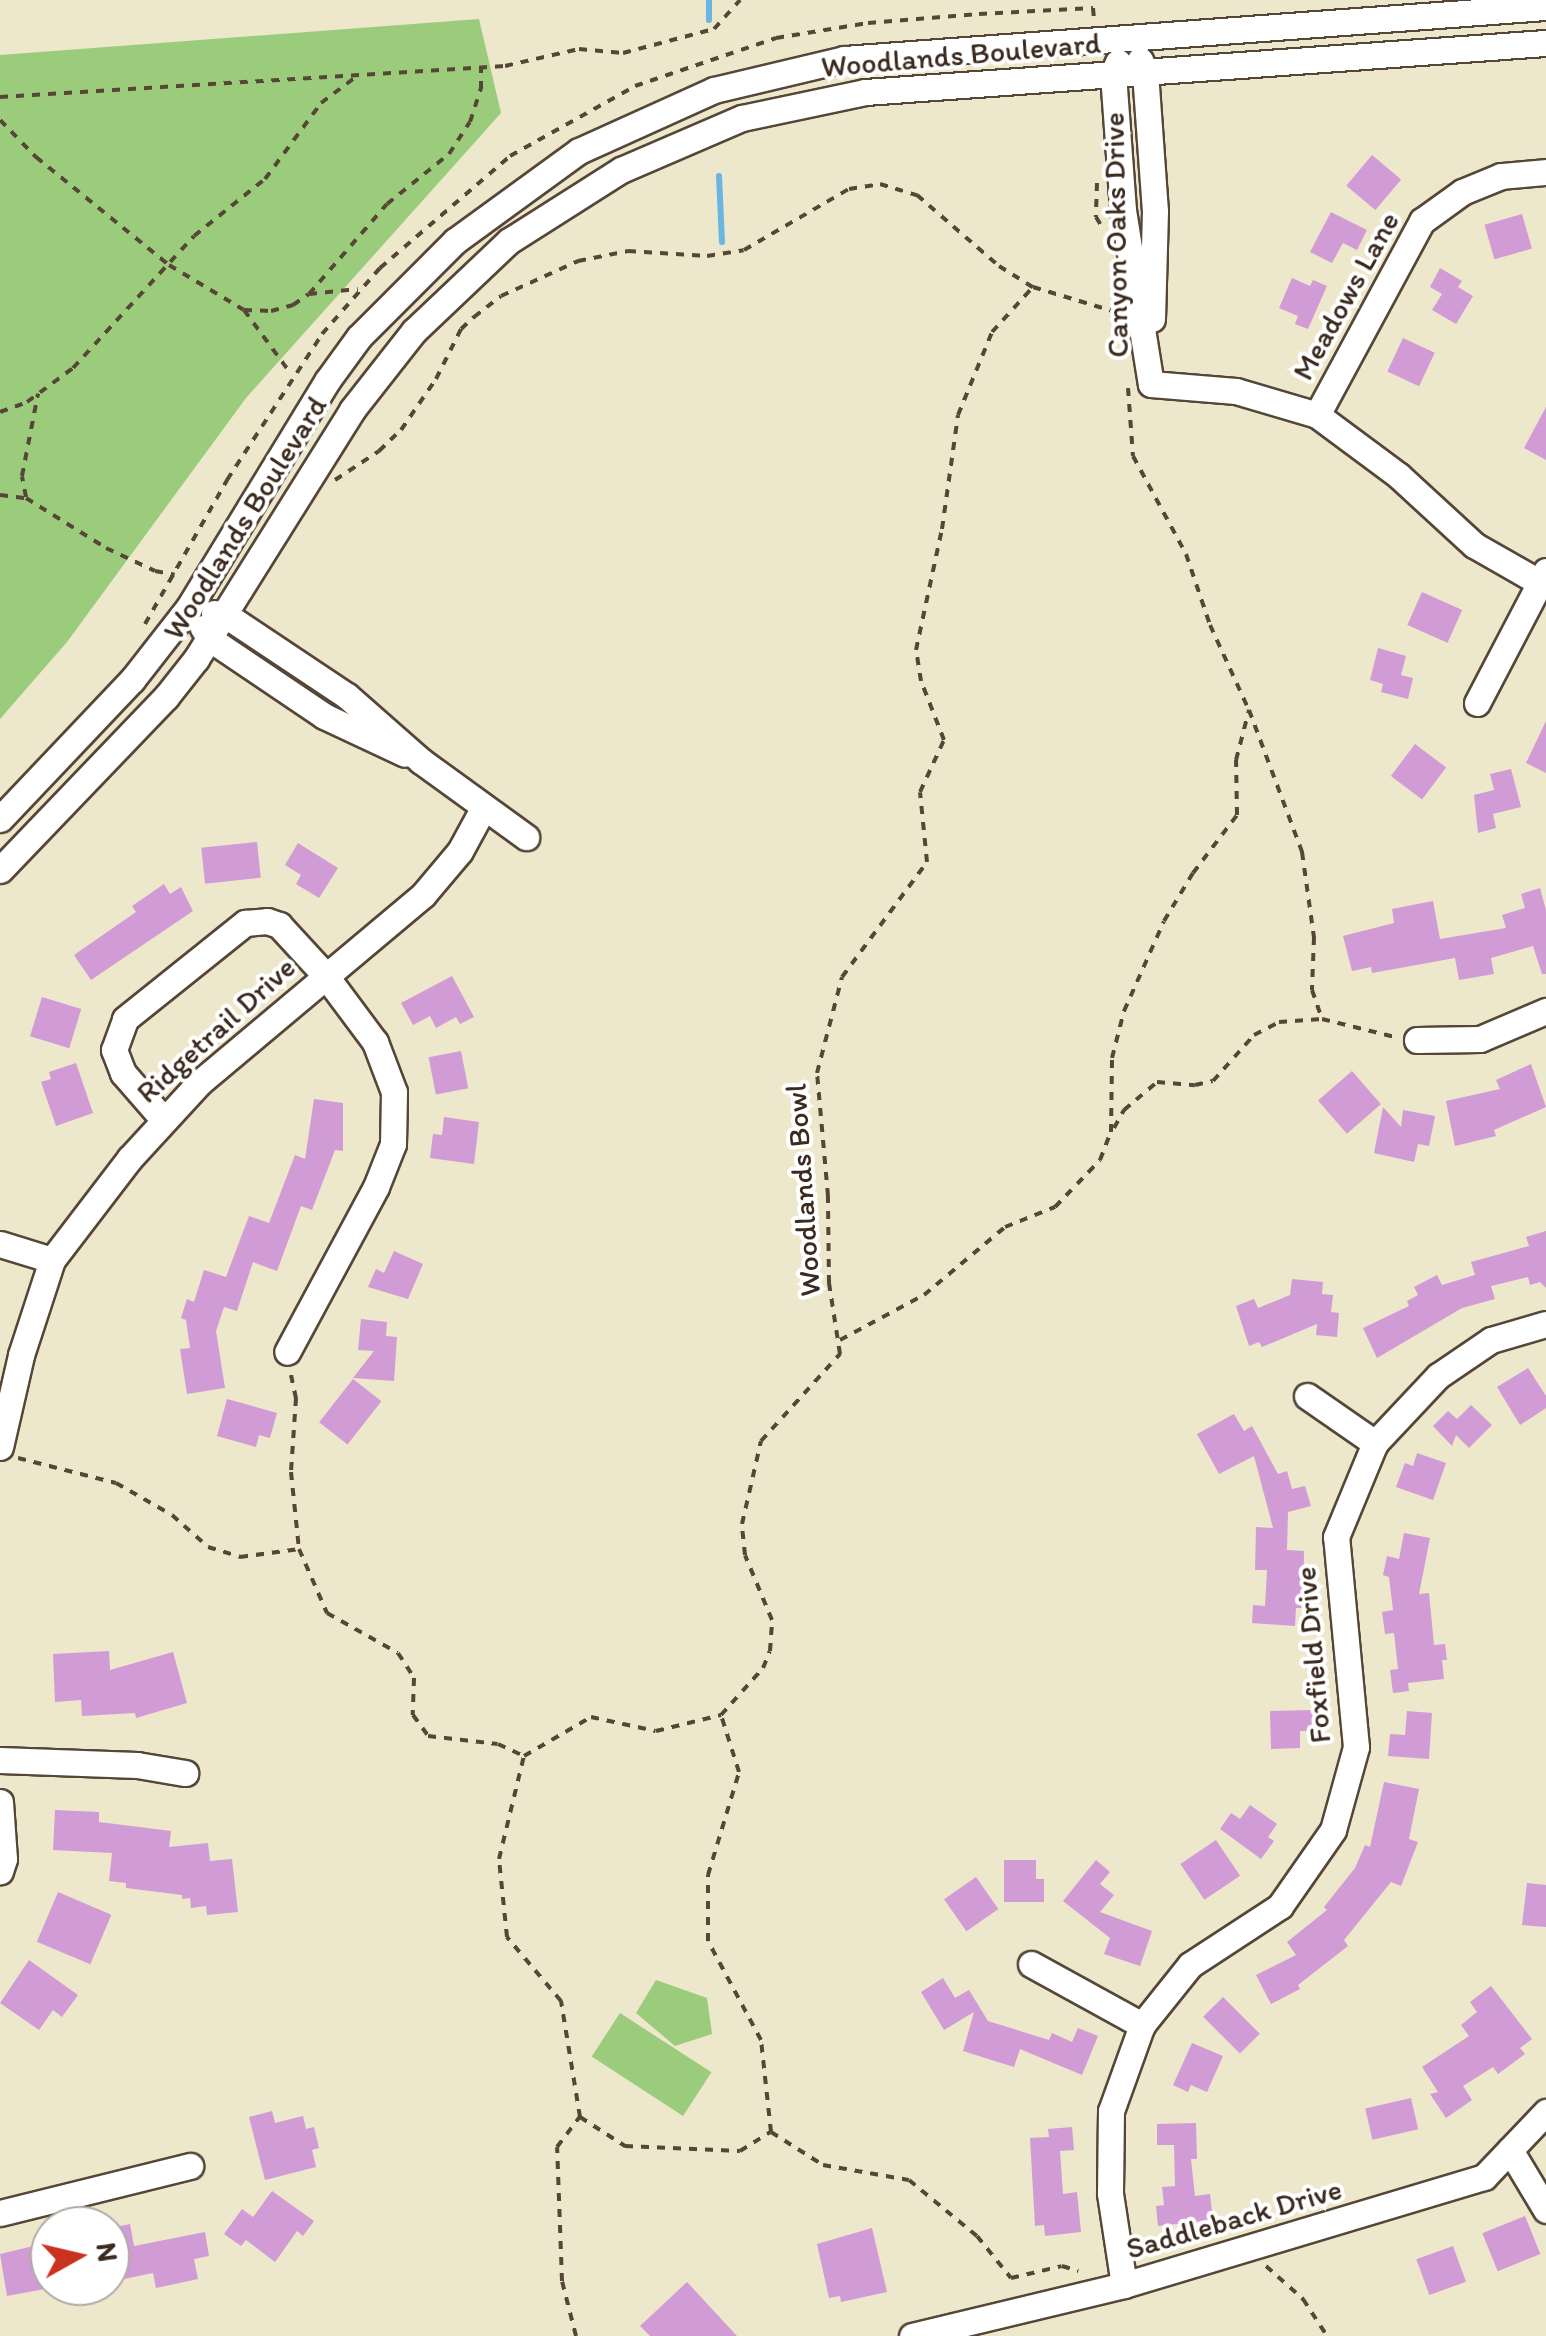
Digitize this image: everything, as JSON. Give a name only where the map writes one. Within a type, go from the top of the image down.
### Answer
[{"type":"street","name":"Woodlands Boulevard","points":[[0,820],[132,680],[189,607],[318,395],[360,338],[454,241],[579,150],[714,90],[808,66],[880,54],[1546,7]]},
{"type":"street","name":"Canyon Oaks Drive","points":[[1129,38],[1145,72],[1155,212],[1140,384]]},
{"type":"street","name":"Canyon Oaks Drive","points":[[1129,38],[1113,74],[1140,384]]},
{"type":"street","name":"Woodlands Boulevard","points":[[0,870],[166,697],[227,616],[382,368],[475,270],[580,192],[672,145],[785,107],[906,87],[1546,44]]},
{"type":"street","name":"Meadows Lane","points":[[1317,416],[1422,221],[1462,192],[1501,176],[1546,172]]},
{"type":"street","points":[[1140,384],[1236,390],[1317,416],[1399,476],[1474,545],[1544,580],[1478,703]]},
{"type":"street","points":[[189,607],[227,616],[347,696],[421,761],[526,837]]},
{"type":"street","points":[[189,607],[210,639],[324,716],[421,761]]},
{"type":"street","name":"Ridgetrail Drive","points":[[0,1450],[21,1355],[52,1260],[164,1118],[443,874],[484,807]]},
{"type":"street","points":[[164,1118],[123,1073],[114,1050],[125,1019],[234,930],[256,920],[279,925],[325,974],[375,1042],[394,1092],[393,1144],[376,1187],[287,1352]]},
{"type":"street","points":[[1417,1040],[1480,1039],[1546,1011]]},
{"type":"street","points":[[0,1244],[52,1260]]},
{"type":"street","name":"Foxfield Drive","points":[[1124,2285],[1110,2193],[1110,2111],[1142,2024],[1190,1966],[1280,1906],[1333,1830],[1356,1748],[1336,1537],[1375,1443],[1438,1376],[1492,1340],[1546,1324]]},
{"type":"street","points":[[1307,1396],[1375,1443]]},
{"type":"street","points":[[0,1760],[137,1765],[185,1773]]},
{"type":"street","points":[[0,1802],[4,1858],[0,1872]]},
{"type":"street","points":[[1031,1964],[1142,2024]]},
{"type":"street","name":"Saddleback Drive","points":[[912,2336],[1124,2285],[1484,2177],[1546,2112]]},
{"type":"street","points":[[1510,2150],[1546,2210]]},
{"type":"street","points":[[0,2212],[190,2166]]},
{"type":"path","points":[[0,97],[481,68],[579,49],[638,51],[675,36],[714,29],[740,0]]},
{"type":"path","points":[[1072,8],[1074,0]]},
{"type":"path","points":[[244,310],[271,311],[293,305],[309,294],[387,204],[433,168],[463,137],[481,90],[481,68]]},
{"type":"path","points":[[0,412],[38,394],[73,368],[194,236],[265,179],[321,103],[361,74]]},
{"type":"path","points":[[0,120],[36,157],[169,264],[244,310],[292,375]]},
{"type":"path","points":[[326,484],[358,467],[401,430],[436,378],[461,329],[501,296],[578,261],[628,250],[707,256],[744,250],[849,189],[880,184],[917,196],[999,266],[1032,287],[1120,313],[1123,328]]},
{"type":"path","name":"Woodlands Bowl","points":[[840,1340],[829,1283],[828,1196],[817,1112],[823,1037],[833,1000],[855,954],[916,882],[927,862],[920,792],[944,740],[921,681],[916,650],[942,529],[950,448],[977,363],[992,332],[1032,287]]},
{"type":"path","points":[[309,294],[361,288]]},
{"type":"path","points":[[1140,384],[1132,456],[1180,541],[1210,626],[1249,710],[1302,852],[1314,937],[1312,990],[1322,1019]]},
{"type":"path","points":[[26,498],[22,476],[38,394]]},
{"type":"path","points":[[0,495],[26,498],[106,548],[155,572],[174,575]]},
{"type":"path","points":[[1111,1132],[1112,1058],[1124,1012],[1164,921],[1192,873],[1237,815],[1236,760],[1249,710]]},
{"type":"path","points":[[576,2336],[562,2281],[557,2147],[580,2117],[561,2002],[507,1937],[499,1859],[524,1756],[591,1717],[656,1731],[721,1716],[763,1668],[774,1636],[772,1620],[741,1539],[760,1441],[832,1367],[840,1354],[840,1340],[924,1295],[1005,1226],[1055,1207],[1100,1160],[1124,1110],[1157,1082],[1204,1085],[1265,1028],[1295,1018],[1322,1019],[1375,1034],[1417,1040]]},
{"type":"path","points":[[287,1352],[296,1398],[291,1472],[299,1549],[328,1613],[398,1654],[414,1678],[413,1715],[428,1736],[498,1744],[524,1756]]},
{"type":"path","points":[[0,1450],[116,1483],[172,1514],[208,1547],[240,1556],[299,1549]]},
{"type":"path","points":[[721,1716],[738,1772],[708,1876],[708,1941],[761,2040],[771,2132]]},
{"type":"path","points":[[580,2117],[625,2146],[740,2151],[771,2132]]},
{"type":"path","points":[[771,2132],[823,2166],[909,2180],[977,2236],[1011,2278],[1062,2266],[1124,2285]]},
{"type":"path","points":[[1248,2249],[1303,2299],[1327,2336]]},
{"type":"green space","points":[[479,19],[501,113],[246,398],[67,642],[0,719],[0,55]]},
{"type":"green space","points":[[656,1980],[707,1998],[712,2034],[675,2046],[636,2013]]},
{"type":"green space","points":[[620,2013],[711,2072],[683,2116],[592,2057]]},
{"type":"building","points":[[1372,155],[1401,179],[1375,210],[1346,186]]},
{"type":"building","points":[[1331,212],[1367,230],[1357,250],[1343,243],[1332,263],[1310,252]]},
{"type":"building","points":[[1522,214],[1532,249],[1494,259],[1485,225]]},
{"type":"building","points":[[1440,268],[1462,281],[1458,287],[1473,296],[1456,324],[1432,310],[1442,294],[1430,287]]},
{"type":"building","points":[[1292,278],[1310,286],[1313,280],[1327,286],[1308,329],[1295,324],[1298,316],[1279,308]]},
{"type":"building","points":[[1403,338],[1435,353],[1419,386],[1387,372]]},
{"type":"building","points":[[1546,407],[1546,460],[1524,448]]},
{"type":"building","points":[[1422,592],[1462,610],[1448,643],[1407,625]]},
{"type":"building","points":[[1378,648],[1406,656],[1401,675],[1413,678],[1408,699],[1381,692],[1383,684],[1370,680]]},
{"type":"building","points":[[1546,721],[1546,773],[1526,763]]},
{"type":"building","points":[[1415,744],[1446,767],[1422,799],[1391,776]]},
{"type":"building","points":[[1511,769],[1521,807],[1493,814],[1496,828],[1478,833],[1474,795],[1494,790],[1490,774]]},
{"type":"building","points":[[257,842],[261,878],[205,884],[201,848]]},
{"type":"building","points":[[298,843],[338,868],[319,898],[296,884],[301,875],[285,865]]},
{"type":"building","points":[[164,884],[170,894],[181,887],[193,911],[91,980],[74,955],[136,912],[132,906]]},
{"type":"building","points":[[1540,888],[1546,910],[1546,974],[1542,974],[1533,946],[1491,958],[1494,974],[1459,980],[1455,958],[1372,973],[1371,967],[1352,971],[1343,936],[1394,923],[1392,909],[1433,901],[1440,939],[1506,928],[1502,915],[1525,908],[1521,894]]},
{"type":"building","points":[[452,976],[474,1017],[460,1024],[456,1017],[436,1028],[430,1016],[413,1025],[401,1003]]},
{"type":"building","points":[[42,997],[81,1009],[69,1048],[30,1036]]},
{"type":"building","points":[[461,1051],[468,1088],[436,1095],[429,1057]]},
{"type":"building","points":[[76,1063],[93,1113],[56,1126],[41,1082],[51,1079],[49,1072]]},
{"type":"building","points":[[1531,1064],[1546,1107],[1494,1130],[1496,1136],[1455,1146],[1446,1101],[1500,1089],[1496,1080]]},
{"type":"building","points":[[1352,1071],[1381,1104],[1347,1134],[1318,1101]]},
{"type":"building","points":[[314,1099],[343,1103],[343,1151],[335,1150],[312,1210],[301,1206],[277,1271],[253,1262],[237,1311],[224,1307],[216,1331],[225,1388],[187,1394],[180,1349],[190,1348],[186,1320],[181,1318],[187,1299],[194,1302],[204,1270],[226,1277],[249,1216],[269,1223],[295,1155],[305,1159]]},
{"type":"building","points":[[1383,1107],[1401,1127],[1403,1110],[1435,1116],[1429,1146],[1418,1144],[1414,1162],[1374,1153]]},
{"type":"building","points":[[444,1117],[479,1122],[474,1164],[430,1158],[433,1134],[442,1135]]},
{"type":"building","points":[[1546,1231],[1546,1288],[1540,1282],[1530,1285],[1528,1277],[1491,1286],[1495,1299],[1462,1308],[1377,1358],[1363,1328],[1409,1306],[1407,1301],[1418,1295],[1414,1287],[1437,1275],[1442,1285],[1475,1275],[1471,1262],[1529,1246],[1526,1237]]},
{"type":"building","points":[[394,1251],[423,1264],[408,1299],[368,1287],[376,1269],[384,1273]]},
{"type":"building","points":[[1292,1279],[1323,1282],[1322,1294],[1333,1295],[1331,1312],[1339,1313],[1337,1337],[1316,1335],[1317,1324],[1262,1347],[1259,1342],[1249,1346],[1236,1306],[1254,1299],[1258,1308],[1290,1295]]},
{"type":"building","points":[[361,1319],[387,1322],[386,1336],[397,1337],[394,1381],[353,1378],[374,1351],[358,1350]]},
{"type":"building","points":[[1528,1368],[1546,1396],[1546,1408],[1520,1425],[1497,1387]]},
{"type":"building","points":[[353,1379],[381,1401],[348,1445],[319,1422]]},
{"type":"building","points":[[227,1399],[277,1413],[270,1438],[259,1435],[256,1447],[217,1436]]},
{"type":"building","points":[[1471,1405],[1492,1425],[1469,1448],[1456,1435],[1452,1446],[1433,1426],[1448,1411],[1457,1419]]},
{"type":"building","points":[[1234,1414],[1244,1431],[1252,1426],[1278,1474],[1287,1471],[1292,1489],[1305,1486],[1311,1506],[1288,1512],[1287,1550],[1304,1551],[1303,1608],[1296,1608],[1295,1626],[1252,1623],[1253,1605],[1265,1606],[1267,1570],[1255,1570],[1256,1527],[1273,1528],[1254,1456],[1219,1474],[1197,1434]]},
{"type":"building","points":[[1417,1453],[1446,1463],[1433,1500],[1396,1487],[1405,1463],[1413,1466]]},
{"type":"building","points":[[1404,1533],[1430,1538],[1419,1594],[1429,1593],[1434,1645],[1445,1644],[1447,1660],[1442,1660],[1444,1679],[1408,1683],[1409,1691],[1393,1693],[1390,1670],[1398,1669],[1394,1633],[1385,1634],[1382,1612],[1393,1610],[1389,1577],[1383,1575],[1387,1556],[1399,1559]]},
{"type":"building","points":[[109,1651],[110,1670],[173,1652],[187,1703],[136,1718],[135,1713],[82,1716],[81,1700],[55,1702],[53,1654]]},
{"type":"building","points":[[1313,1710],[1313,1731],[1300,1731],[1300,1748],[1271,1749],[1270,1711]]},
{"type":"building","points":[[1407,1711],[1432,1713],[1429,1759],[1388,1756],[1390,1734],[1405,1735]]},
{"type":"building","points":[[1384,1782],[1419,1789],[1409,1839],[1418,1842],[1401,1886],[1391,1882],[1344,1940],[1348,1946],[1298,1985],[1300,1989],[1271,2004],[1256,1975],[1296,1955],[1287,1942],[1327,1910],[1324,1907],[1355,1868],[1365,1845],[1370,1847]]},
{"type":"building","points":[[1250,1805],[1277,1824],[1268,1837],[1274,1841],[1261,1859],[1220,1829],[1231,1813],[1240,1819]]},
{"type":"building","points":[[55,1810],[99,1812],[99,1822],[171,1831],[169,1847],[208,1843],[210,1861],[232,1859],[238,1912],[207,1915],[206,1906],[191,1908],[190,1898],[182,1899],[182,1895],[126,1888],[126,1883],[109,1881],[112,1853],[53,1850]]},
{"type":"building","points":[[1216,1840],[1240,1876],[1204,1900],[1180,1864]]},
{"type":"building","points":[[1004,1860],[1036,1860],[1036,1879],[1044,1879],[1044,1902],[1004,1902]]},
{"type":"building","points":[[1096,1860],[1110,1872],[1100,1884],[1114,1895],[1100,1912],[1152,1931],[1140,1966],[1104,1954],[1110,1938],[1063,1901]]},
{"type":"building","points":[[976,1877],[998,1909],[966,1931],[944,1899]]},
{"type":"building","points":[[1527,1883],[1546,1885],[1546,1927],[1522,1925]]},
{"type":"building","points":[[58,1892],[111,1915],[90,1964],[37,1942]]},
{"type":"building","points":[[29,1960],[78,1995],[62,2017],[53,2010],[39,2030],[0,2003]]},
{"type":"building","points":[[943,1978],[955,1998],[969,1990],[988,2021],[1049,2040],[1052,2033],[1072,2042],[1078,2028],[1098,2036],[1082,2075],[1020,2049],[1014,2067],[963,2051],[974,2012],[944,2030],[921,1992]]},
{"type":"building","points":[[1491,1986],[1532,2039],[1520,2048],[1525,2054],[1498,2074],[1493,2067],[1463,2086],[1472,2100],[1446,2118],[1430,2094],[1438,2092],[1422,2067],[1469,2036],[1461,2025],[1477,2012],[1470,2002]]},
{"type":"building","points":[[1223,1997],[1260,2034],[1240,2054],[1203,2017]]},
{"type":"building","points":[[1192,2043],[1223,2056],[1207,2092],[1191,2085],[1188,2092],[1173,2085]]},
{"type":"building","points":[[1411,2098],[1418,2129],[1372,2140],[1365,2109]]},
{"type":"building","points":[[272,2111],[275,2123],[303,2116],[306,2129],[314,2127],[319,2148],[312,2150],[316,2167],[265,2180],[249,2117]]},
{"type":"building","points":[[1196,2123],[1197,2159],[1191,2159],[1195,2196],[1210,2194],[1213,2220],[1158,2226],[1156,2206],[1164,2205],[1162,2187],[1175,2186],[1174,2145],[1157,2145],[1157,2124]]},
{"type":"building","points":[[1072,2127],[1074,2150],[1060,2151],[1063,2194],[1077,2192],[1081,2232],[1045,2236],[1044,2225],[1035,2226],[1030,2138],[1049,2137],[1048,2129]]},
{"type":"building","points":[[272,2191],[314,2221],[303,2236],[297,2231],[275,2262],[246,2240],[241,2246],[224,2234],[242,2209],[253,2217]]},
{"type":"building","points":[[1525,2216],[1540,2254],[1498,2271],[1482,2233]]},
{"type":"building","points":[[130,2224],[134,2246],[205,2232],[209,2256],[194,2259],[198,2279],[156,2288],[153,2273],[130,2278]]},
{"type":"building","points":[[872,2228],[887,2292],[841,2302],[840,2296],[829,2298],[817,2244]]},
{"type":"building","points":[[1453,2246],[1466,2282],[1429,2295],[1416,2259]]},
{"type":"building","points":[[30,2247],[30,2292],[7,2296],[0,2254]]},
{"type":"building","points":[[687,2282],[737,2336],[650,2336],[640,2326]]},
{"type":"waterway","points":[[709,0],[709,20]]},
{"type":"waterway","points":[[719,176],[722,242]]}]
